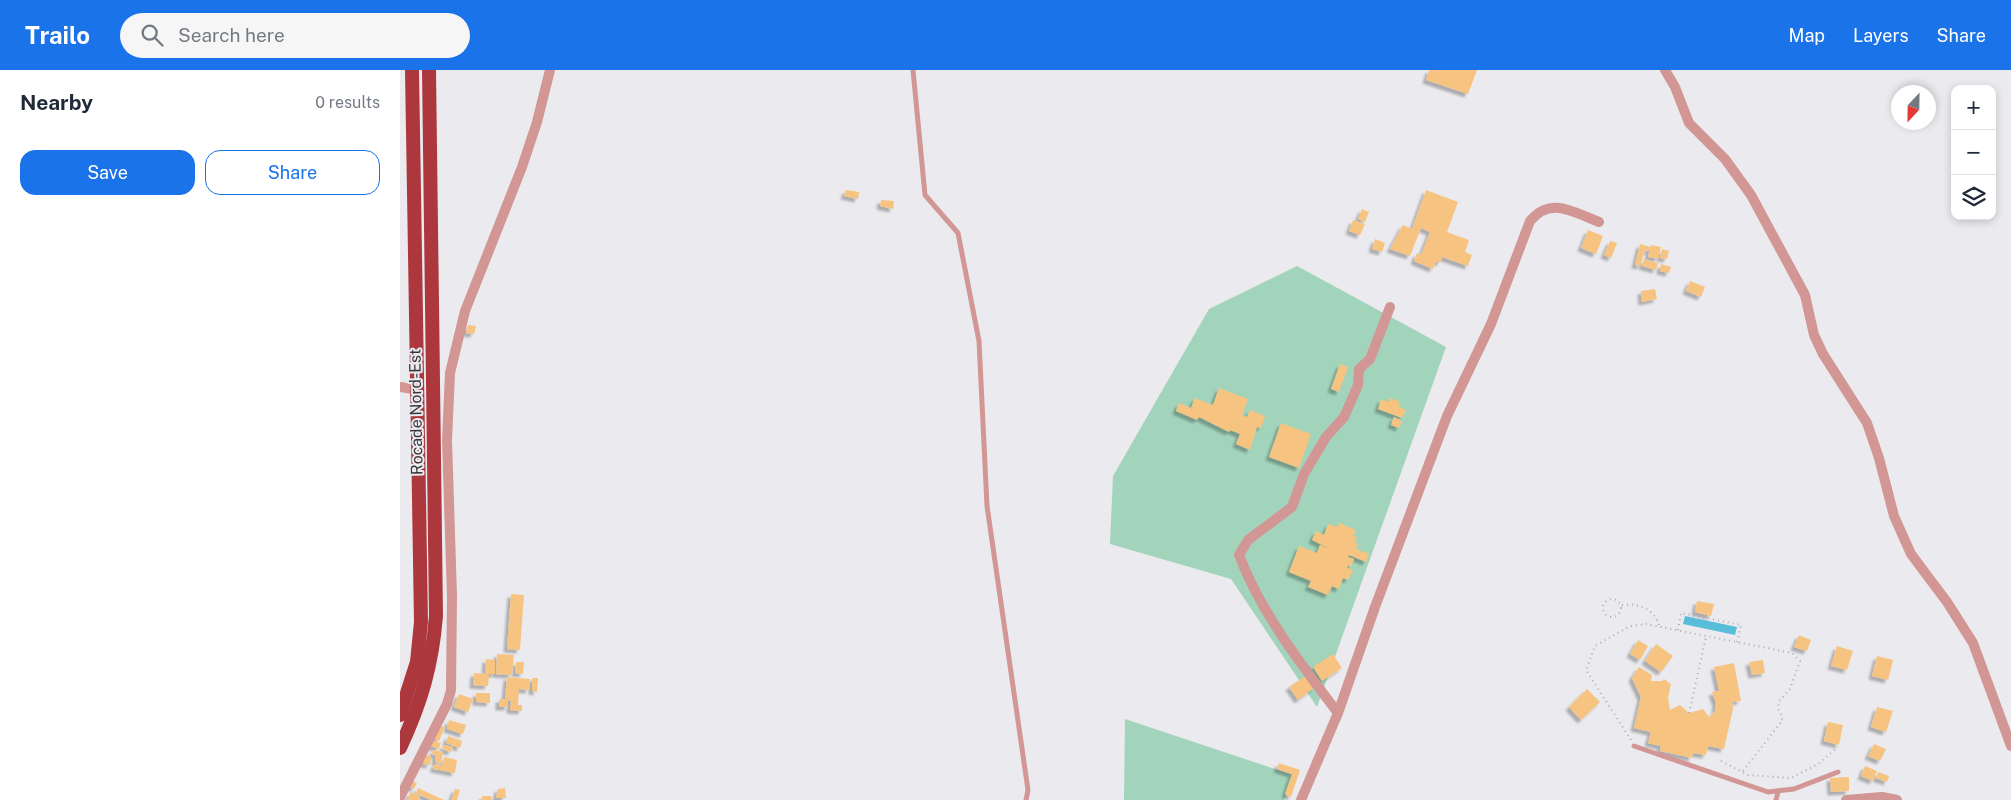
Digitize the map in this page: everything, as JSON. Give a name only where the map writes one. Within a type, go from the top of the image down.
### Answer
[{"type":"highway","name":"Rocade Nord-Est","points":[[400,715],[412,680],[420,646],[419,390],[412,70]]},
{"type":"highway","name":"Rocade Nord-Est","points":[[400,748],[416,714],[426,684],[434,650],[436,616],[428,70]]},
{"type":"street","points":[[400,797],[447,704],[451,690],[452,596],[447,440],[450,373],[465,312],[504,216],[534,131],[550,70]]},
{"type":"street","points":[[1665,70],[1675,87],[1689,122],[1726,159],[1751,195],[1805,295],[1814,334],[1823,354],[1867,423],[1879,458],[1894,516],[1911,554],[1947,602],[1973,643],[2011,746]]},
{"type":"street","points":[[1302,800],[1338,713],[1374,607],[1447,416],[1491,324],[1530,221],[1539,210],[1558,206],[1599,222]]},
{"type":"street","points":[[1338,713],[1298,660],[1248,578],[1239,555],[1248,540],[1292,507],[1304,474],[1326,437],[1344,417],[1358,385],[1360,369],[1370,359],[1390,307]]},
{"type":"street","points":[[400,388],[419,390]]},
{"type":"street","points":[[1846,800],[1882,797],[1897,800]]},
{"type":"lane","points":[[913,70],[925,195],[958,233],[979,341],[987,506],[1028,790],[1026,800]]},
{"type":"lane","points":[[1634,746],[1758,790],[1778,792],[1802,787],[1838,772]]},
{"type":"lane","points":[[1776,800],[1778,792]]},
{"type":"path","points":[[1611,599],[1618,600],[1622,606],[1621,612],[1614,617],[1607,616],[1603,610],[1604,604],[1611,599]]},
{"type":"path","points":[[1622,606],[1637,605],[1647,609],[1656,616],[1660,627]]},
{"type":"path","points":[[1678,630],[1681,613],[1741,625],[1737,643]]},
{"type":"path","points":[[1634,746],[1586,670],[1593,648],[1599,642],[1640,623],[1792,653],[1800,661],[1790,689],[1779,701],[1778,709],[1782,716],[1782,721],[1742,772]]},
{"type":"path","points":[[1689,713],[1706,636]]},
{"type":"path","points":[[1721,761],[1742,772],[1791,778],[1818,764],[1838,747]]},
{"type":"green space","points":[[1297,266],[1446,347],[1317,707],[1231,579],[1110,544],[1113,476],[1209,309]]},
{"type":"green space","points":[[1125,719],[1293,775],[1284,800],[1124,800]]},
{"type":"water","points":[[1685,616],[1737,627],[1735,635],[1683,624]]},
{"type":"building","points":[[1429,70],[1477,70],[1468,94],[1426,80]]},
{"type":"building","points":[[846,190],[859,192],[858,199],[844,196]]},
{"type":"building","points":[[1426,190],[1458,202],[1447,232],[1469,240],[1465,252],[1472,255],[1468,266],[1442,257],[1440,263],[1436,261],[1433,269],[1414,261],[1417,253],[1421,255],[1430,232],[1421,228],[1410,256],[1390,249],[1403,225],[1412,229]]},
{"type":"building","points":[[881,200],[894,201],[893,209],[880,206]]},
{"type":"building","points":[[1362,209],[1369,212],[1365,222],[1358,219]]},
{"type":"building","points":[[1353,220],[1365,224],[1360,235],[1349,231]]},
{"type":"building","points":[[1588,230],[1603,236],[1596,254],[1581,248]]},
{"type":"building","points":[[1375,239],[1385,243],[1382,252],[1372,249]]},
{"type":"building","points":[[1610,241],[1617,243],[1611,258],[1604,255]]},
{"type":"building","points":[[1640,244],[1650,247],[1649,251],[1645,250],[1640,266],[1635,265]]},
{"type":"building","points":[[1651,245],[1661,247],[1658,259],[1648,257]]},
{"type":"building","points":[[1662,249],[1669,251],[1667,259],[1660,258]]},
{"type":"building","points":[[1644,259],[1658,263],[1656,270],[1642,266]]},
{"type":"building","points":[[1661,264],[1671,267],[1669,273],[1660,271]]},
{"type":"building","points":[[1690,281],[1705,287],[1701,297],[1686,291]]},
{"type":"building","points":[[1655,289],[1657,299],[1642,302],[1641,291]]},
{"type":"building","points":[[468,325],[476,326],[474,334],[466,333]]},
{"type":"building","points":[[1340,364],[1348,367],[1339,392],[1331,389]]},
{"type":"building","points":[[1219,388],[1248,399],[1242,415],[1247,417],[1250,410],[1265,416],[1261,428],[1257,427],[1250,450],[1236,444],[1240,434],[1230,430],[1229,432],[1199,417],[1197,420],[1176,411],[1179,403],[1191,408],[1195,398],[1213,405]]},
{"type":"building","points":[[1390,398],[1400,402],[1399,407],[1406,410],[1402,418],[1378,409],[1381,399],[1388,402]]},
{"type":"building","points":[[1394,417],[1402,421],[1399,428],[1391,425]]},
{"type":"building","points":[[1281,423],[1311,434],[1299,468],[1269,457]]},
{"type":"building","points":[[1339,523],[1356,530],[1353,536],[1357,537],[1355,542],[1358,543],[1356,549],[1369,554],[1366,562],[1349,555],[1348,557],[1354,559],[1351,567],[1348,565],[1347,568],[1353,570],[1348,580],[1343,578],[1339,589],[1332,586],[1328,595],[1308,587],[1311,581],[1289,572],[1299,546],[1317,553],[1320,545],[1330,549],[1312,540],[1316,531],[1324,535],[1328,524],[1337,527]]},
{"type":"building","points":[[511,594],[524,595],[520,650],[507,649]]},
{"type":"building","points":[[1697,601],[1714,604],[1711,616],[1695,612]]},
{"type":"building","points":[[1799,635],[1811,640],[1807,651],[1794,647]]},
{"type":"building","points":[[1638,640],[1648,646],[1640,660],[1630,654]]},
{"type":"building","points":[[1656,644],[1673,656],[1661,672],[1645,661]]},
{"type":"building","points":[[1837,646],[1853,651],[1847,670],[1831,666]]},
{"type":"building","points":[[497,654],[514,655],[512,675],[496,674]]},
{"type":"building","points":[[1333,654],[1342,668],[1322,681],[1313,667]]},
{"type":"building","points":[[1877,656],[1893,660],[1888,680],[1872,676]]},
{"type":"building","points":[[486,659],[495,660],[495,674],[489,674],[488,686],[473,685],[474,673],[485,674]]},
{"type":"building","points":[[1763,660],[1765,673],[1752,675],[1749,662]]},
{"type":"building","points":[[516,662],[524,662],[523,674],[515,673]]},
{"type":"building","points":[[1734,663],[1741,701],[1732,702],[1733,709],[1724,749],[1708,746],[1706,755],[1693,753],[1692,758],[1660,751],[1661,746],[1648,743],[1651,732],[1634,728],[1641,697],[1632,678],[1639,667],[1652,675],[1651,681],[1662,681],[1664,679],[1671,684],[1668,698],[1670,710],[1680,705],[1689,713],[1703,709],[1709,717],[1715,711],[1716,703],[1712,692],[1719,691],[1714,667]]},
{"type":"building","points":[[1307,675],[1315,687],[1298,700],[1289,687]]},
{"type":"building","points":[[507,677],[530,679],[529,690],[519,689],[518,705],[522,705],[522,711],[510,710],[511,701],[508,700],[508,707],[499,707],[499,699],[505,699]]},
{"type":"building","points":[[532,678],[538,678],[537,692],[532,691]]},
{"type":"building","points":[[1587,689],[1600,702],[1581,720],[1569,707]]},
{"type":"building","points":[[476,693],[490,693],[490,703],[476,702]]},
{"type":"building","points":[[459,694],[473,699],[468,712],[454,707]]},
{"type":"building","points":[[1877,707],[1893,711],[1886,732],[1871,727]]},
{"type":"building","points":[[449,720],[466,725],[463,734],[447,729]]},
{"type":"building","points":[[1828,722],[1843,725],[1839,745],[1824,741]]},
{"type":"building","points":[[439,725],[445,727],[439,741],[434,739]]},
{"type":"building","points":[[448,736],[462,741],[460,748],[446,743]]},
{"type":"building","points":[[433,741],[441,743],[439,749],[431,746]]},
{"type":"building","points":[[1874,744],[1886,749],[1880,761],[1868,756]]},
{"type":"building","points":[[444,745],[453,747],[451,752],[442,749]]},
{"type":"building","points":[[433,750],[443,752],[441,764],[435,762],[436,755],[432,754]]},
{"type":"building","points":[[424,755],[431,756],[430,765],[423,764]]},
{"type":"building","points":[[444,757],[457,760],[455,773],[434,769],[434,764],[442,766]]},
{"type":"building","points":[[1279,763],[1300,770],[1291,797],[1285,794],[1292,774],[1277,769]]},
{"type":"building","points":[[1865,766],[1877,771],[1873,781],[1861,776]]},
{"type":"building","points":[[1878,772],[1889,776],[1887,782],[1876,778]]},
{"type":"building","points":[[1849,777],[1849,791],[1831,792],[1830,778]]},
{"type":"building","points":[[412,781],[417,783],[414,789],[409,786]]},
{"type":"building","points":[[418,788],[444,800],[432,800],[416,793]]},
{"type":"building","points":[[505,788],[506,798],[496,798],[498,789]]},
{"type":"building","points":[[455,789],[460,790],[457,800],[451,800]]},
{"type":"building","points":[[411,792],[420,796],[419,800],[407,800]]},
{"type":"building","points":[[482,796],[491,796],[492,800],[482,800]]}]
